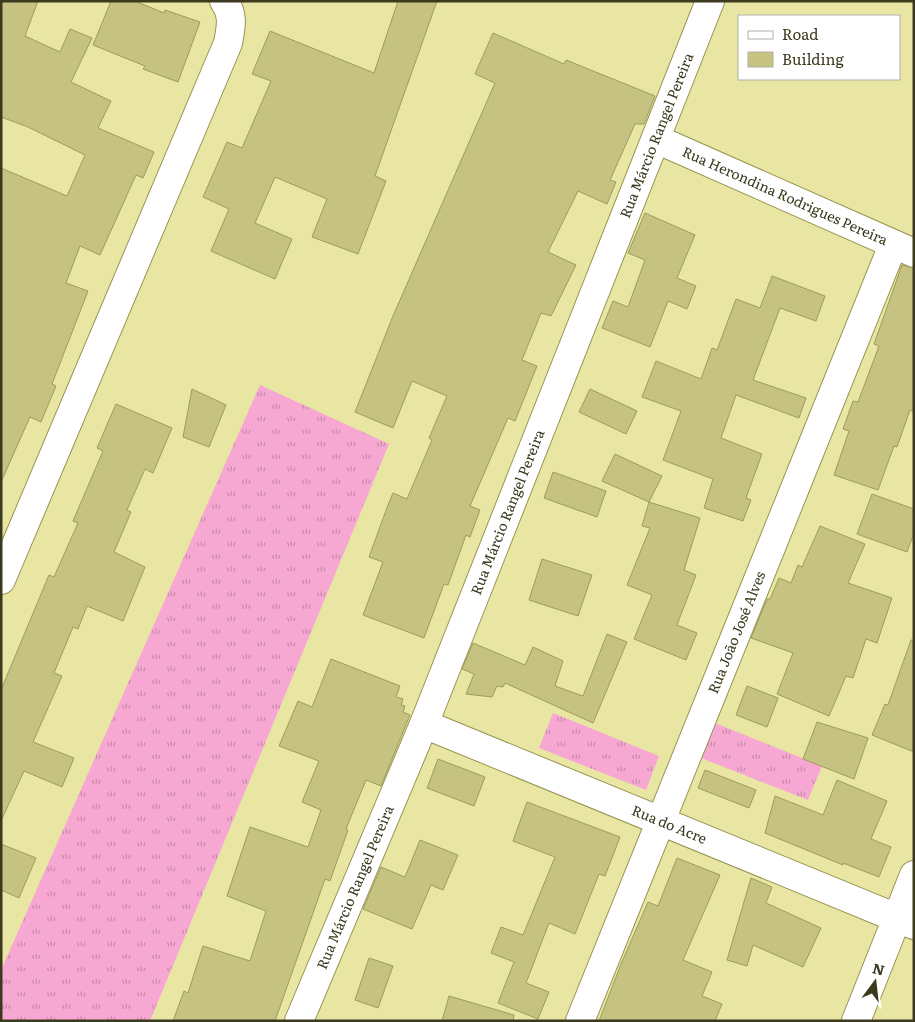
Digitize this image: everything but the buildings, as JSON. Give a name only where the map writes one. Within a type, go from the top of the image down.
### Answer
[{"type":"street","points":[[1,580],[228,43],[232,25],[230,10],[224,1]]},
{"type":"street","name":"Rua Márcio Rangel Pereira","points":[[299,1021],[424,724],[710,1]]},
{"type":"street","name":"Rua Herondina Rodrigues Pereira","points":[[656,139],[903,249]]},
{"type":"street","name":"Rua João José Alves","points":[[580,1021],[903,249]]},
{"type":"street","name":"Rua do Acre","points":[[424,724],[905,922]]},
{"type":"street","points":[[856,1021],[905,922],[914,875]]},
{"type":"green space","points":[[260,385],[389,444],[150,1021],[1,1021],[1,970]]},
{"type":"green space","points":[[553,713],[659,756],[646,790],[539,748]]},
{"type":"green space","points":[[715,723],[822,766],[808,800],[701,758]]}]
